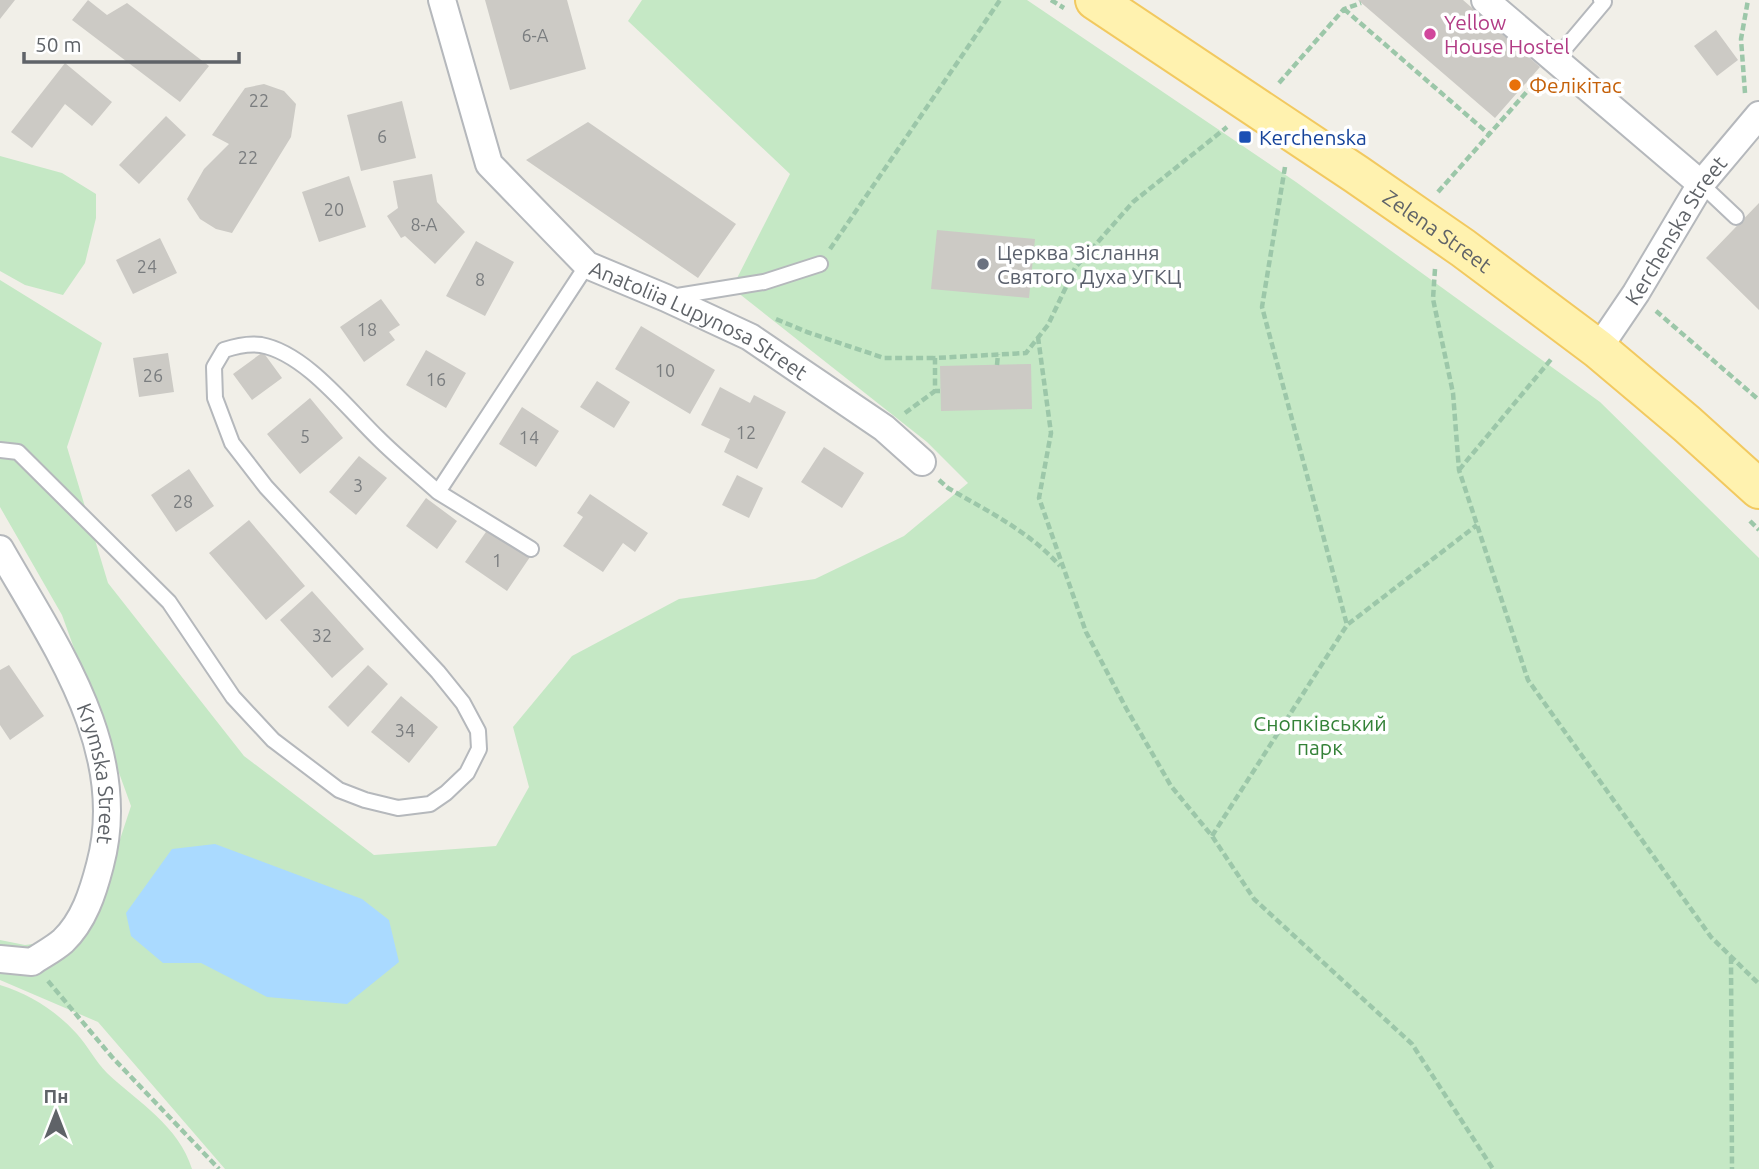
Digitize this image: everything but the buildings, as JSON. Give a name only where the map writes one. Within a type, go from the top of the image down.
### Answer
[{"type":"main road","name":"Zelena Street","points":[[1095,0],[1463,248],[1598,349],[1759,489]]},
{"type":"street","name":"Anatoliia Lupynosa Street","points":[[442,0],[489,164],[587,265],[750,337],[884,428],[922,462]]},
{"type":"street","points":[[1485,0],[1701,184]]},
{"type":"street","name":"Kerchenska Street","points":[[1598,349],[1636,293],[1701,184],[1753,122]]},
{"type":"street","name":"Krymska Street","points":[[0,549],[72,675],[97,739],[107,794],[106,844],[90,902],[64,940],[32,962]]},
{"type":"street","points":[[0,959],[32,962]]},
{"type":"lane","points":[[1556,59],[1604,2],[1601,0]]},
{"type":"lane","points":[[1701,184],[1735,217]]},
{"type":"lane","points":[[666,298],[764,282],[820,264]]},
{"type":"lane","points":[[438,492],[587,265]]},
{"type":"lane","points":[[0,450],[18,452],[169,601],[233,697],[273,740],[339,790],[398,808],[430,804],[467,773],[479,749],[478,730],[463,703],[438,672],[266,487],[232,443],[215,398],[214,367],[224,350],[242,345],[261,345],[279,351],[328,387],[379,439],[438,492],[531,549]]},
{"type":"path","points":[[820,264],[1000,0]]},
{"type":"path","points":[[1748,0],[1741,39],[1753,122]]},
{"type":"path","points":[[1275,87],[1344,9],[1362,3]]},
{"type":"path","points":[[1344,9],[1490,135]]},
{"type":"path","points":[[1432,198],[1556,59]]},
{"type":"path","points":[[771,317],[884,358],[1026,353],[1048,325],[1076,268],[1133,202],[1228,126]]},
{"type":"path","points":[[1285,165],[1262,307],[1347,625]]},
{"type":"path","points":[[1435,263],[1433,299],[1453,393],[1459,470],[1528,680],[1711,937],[1759,985]]},
{"type":"path","points":[[1636,293],[1759,400]]},
{"type":"path","points":[[1038,337],[1051,433],[1039,498],[1061,568],[1086,632],[1126,708],[1171,786],[1212,836],[1254,899],[1412,1044],[1493,1169]]},
{"type":"path","points":[[1459,470],[1560,348]]},
{"type":"path","points":[[997,365],[998,354]]},
{"type":"path","points":[[884,428],[937,391],[935,358]]},
{"type":"path","points":[[922,462],[948,488],[1043,546],[1061,568]]},
{"type":"path","points":[[1212,836],[1347,625],[1477,525]]},
{"type":"path","points":[[1731,957],[1732,1169]]},
{"type":"path","points":[[32,962],[112,1056],[219,1169]]},
{"type":"green space","name":"Снопківський парк","points":[[642,0],[1027,0],[1296,182],[1600,402],[1759,558],[1759,1169],[225,1169],[98,1022],[0,980],[0,940],[25,945],[79,938],[103,891],[131,806],[62,615],[0,507],[0,280],[102,343],[67,447],[108,583],[244,756],[374,855],[496,846],[529,787],[513,727],[572,656],[679,599],[815,579],[904,536],[968,483],[927,442],[732,288],[790,174],[628,21]]},
{"type":"green space","points":[[0,156],[62,173],[96,194],[96,218],[85,263],[63,295],[25,285],[0,271]]},
{"type":"green space","points":[[0,985],[32,998],[69,1026],[107,1073],[168,1127],[186,1154],[192,1169],[0,1169]]},
{"type":"water","points":[[215,844],[362,899],[389,920],[399,962],[347,1004],[267,997],[201,963],[163,963],[131,936],[126,913],[172,849]]},
{"type":"place","name":"Yellow House Hostel","points":[[1430,34]]},
{"type":"place","name":"Фелікітас","points":[[1515,85]]},
{"type":"place","name":"Kerchenska","points":[[1245,137]]},
{"type":"place","name":"Церква Зіслання Святого Духа УГКЦ","points":[[983,264]]}]
